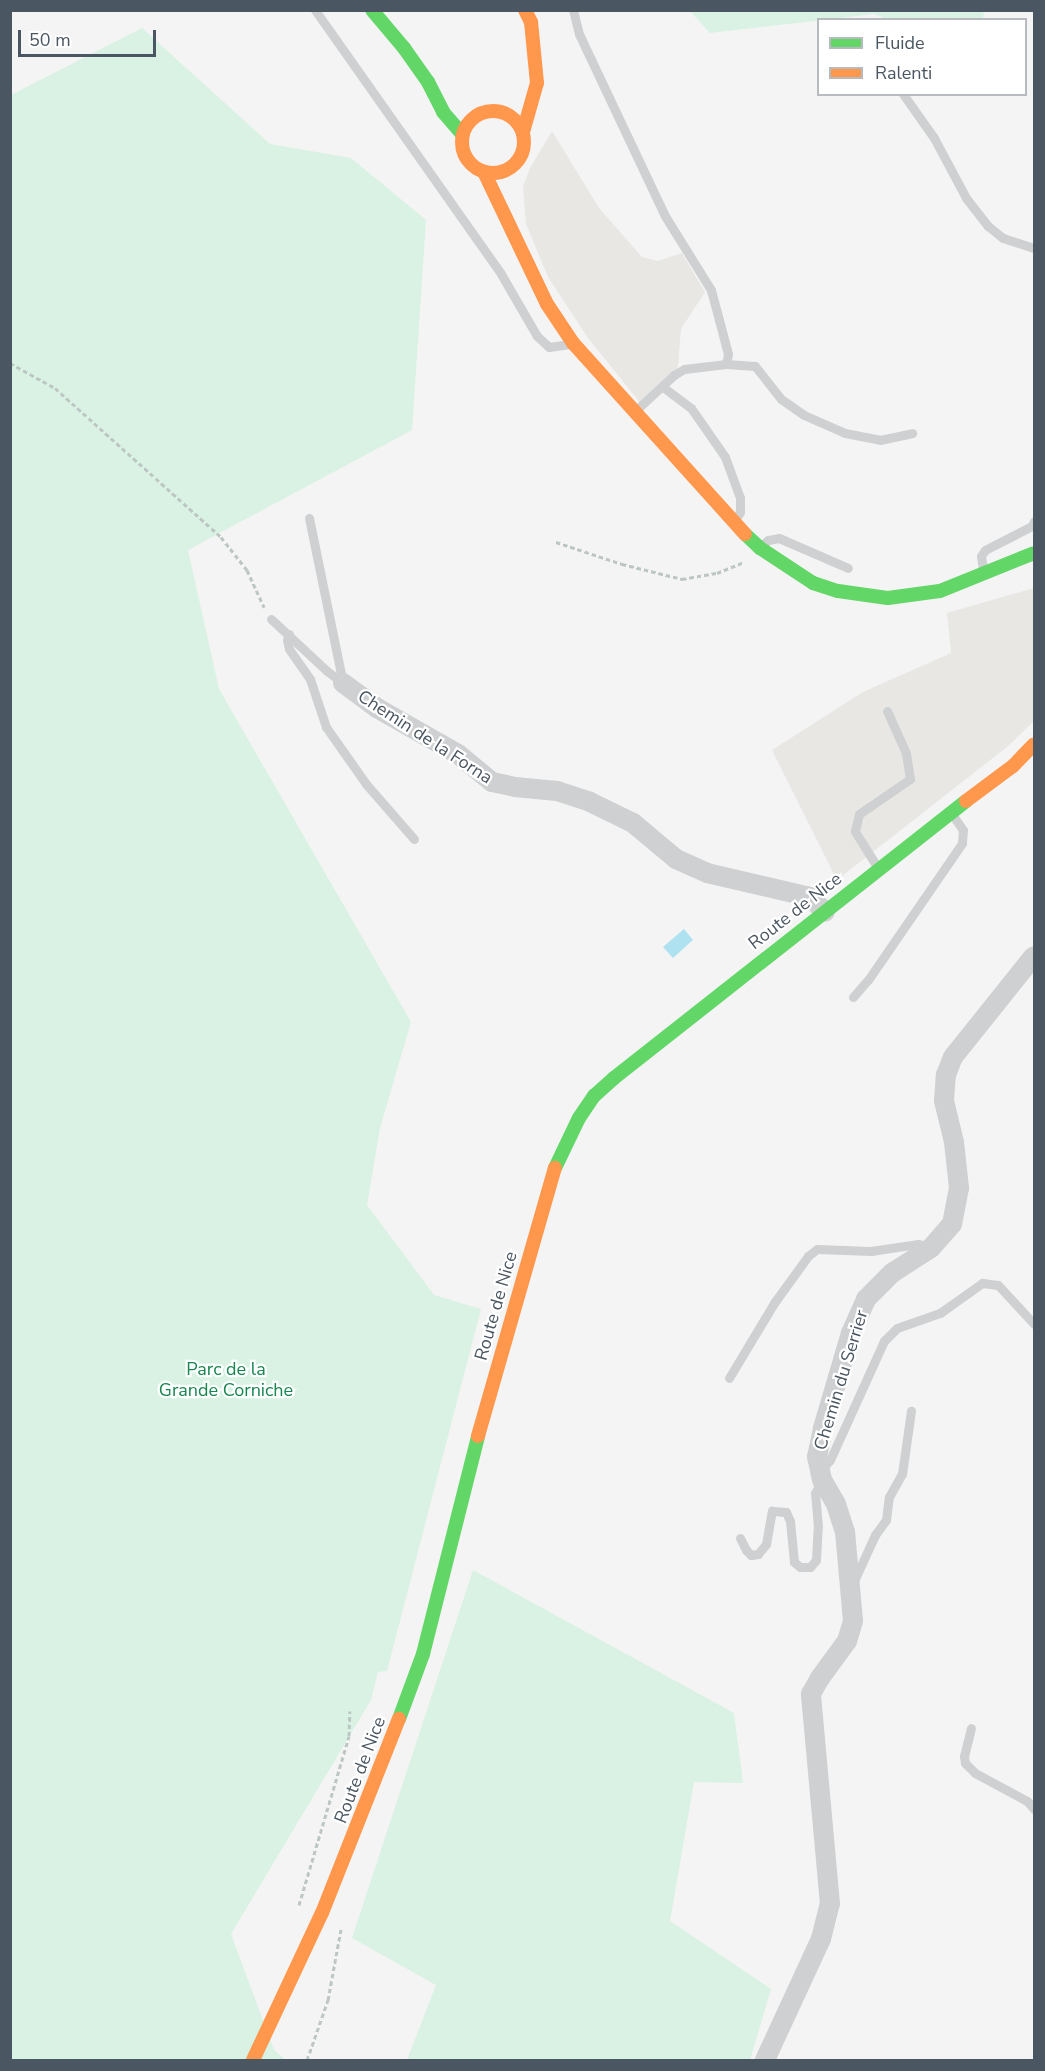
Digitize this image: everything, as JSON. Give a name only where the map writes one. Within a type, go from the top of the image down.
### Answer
[{"type":"main road","points":[[372,10],[404,48],[428,82],[444,112],[462,134]]},
{"type":"main road","points":[[514,180],[524,143],[523,132],[535,97],[536,69],[531,22],[525,10]]},
{"type":"main road","points":[[536,69],[526,89],[511,104],[473,117],[462,134],[463,153],[468,161],[484,172],[514,230],[547,304],[573,343],[633,413],[760,548],[813,582],[838,591],[888,598],[940,591],[1035,553]]},
{"type":"main road","points":[[428,82],[459,102],[482,113]]},
{"type":"main road","points":[[511,104],[523,132]]},
{"type":"main road","points":[[484,172],[502,172],[517,163]]},
{"type":"main road","points":[[514,206],[514,230]]},
{"type":"main road","name":"Route de Nice","points":[[252,2061],[322,1913],[388,1751],[423,1654],[484,1410],[549,1184],[565,1143],[594,1096],[614,1078],[878,868],[1013,766],[1035,744]]},
{"type":"street","name":"Chemin de la Forna","points":[[343,683],[377,708],[458,754],[492,782],[556,791],[591,802],[633,824],[676,859],[707,873],[810,897],[825,912]]},
{"type":"street","name":"Chemin du Serrier","points":[[821,1476],[817,1457],[823,1428],[851,1333],[867,1299],[892,1273],[931,1248],[952,1224],[959,1188],[954,1142],[944,1101],[946,1074],[953,1057],[1035,956]]},
{"type":"street","points":[[765,2061],[828,1918],[830,1884],[811,1694],[820,1677],[847,1641],[853,1621],[845,1532],[836,1504],[821,1476]]},
{"type":"lane","points":[[315,10],[501,274],[537,336],[549,347],[573,343]]},
{"type":"lane","points":[[573,10],[579,34],[665,216],[711,290],[724,334],[728,354],[726,364]]},
{"type":"lane","points":[[904,96],[934,138],[966,198],[988,226],[1003,238],[1035,248]]},
{"type":"lane","points":[[633,413],[674,375],[684,369],[726,364],[755,366],[781,399],[804,415],[845,433],[880,440],[912,433]]},
{"type":"lane","points":[[663,387],[691,408],[725,457],[740,498],[740,513],[734,522]]},
{"type":"lane","points":[[309,518],[343,683]]},
{"type":"lane","points":[[984,573],[981,556],[985,550],[1032,526],[1035,521]]},
{"type":"lane","points":[[760,548],[768,540],[779,538],[848,568]]},
{"type":"lane","name":"Chemin de la Forna","points":[[271,619],[327,672],[343,683]]},
{"type":"lane","points":[[289,634],[287,640],[289,649],[310,679],[326,727],[366,784],[414,839]]},
{"type":"lane","points":[[878,868],[855,831],[859,814],[910,778],[906,753],[887,711]]},
{"type":"lane","points":[[853,998],[868,980],[962,843],[963,830],[951,812]]},
{"type":"lane","points":[[729,1378],[774,1303],[808,1256],[818,1250],[871,1251],[918,1244],[931,1248]]},
{"type":"lane","points":[[740,1538],[751,1555],[758,1554],[766,1544],[772,1511],[786,1512],[790,1521],[794,1562],[800,1567],[810,1566],[816,1560],[818,1527],[816,1492],[821,1476],[884,1341],[897,1328],[940,1313],[982,1283],[998,1285],[1035,1323]]},
{"type":"lane","points":[[850,1588],[875,1535],[886,1520],[889,1497],[902,1474],[911,1411]]},
{"type":"lane","points":[[971,1728],[964,1756],[965,1763],[975,1773],[1027,1801],[1035,1809]]},
{"type":"path","points":[[10,363],[55,388],[221,537],[247,570],[271,619]]},
{"type":"path","points":[[556,542],[622,564],[682,579],[717,573],[741,564],[760,548]]},
{"type":"path","points":[[297,1911],[349,1736],[350,1711]]},
{"type":"path","points":[[307,2061],[328,2000],[342,1921]]},
{"type":"shaded area","points":[[552,131],[599,208],[642,257],[658,261],[682,253],[705,292],[681,329],[678,366],[674,375],[642,405],[588,338],[548,277],[526,224],[523,187],[530,168]]},
{"type":"shaded area","points":[[1034,588],[1034,721],[1007,747],[837,880],[772,750],[863,692],[951,653],[947,613]]},
{"type":"green space","points":[[690,11],[984,11],[983,18],[884,18],[874,14],[817,18],[817,21],[710,33]]},
{"type":"green space","name":"Parc de la Grande Corniche","points":[[142,28],[270,144],[351,158],[426,220],[412,430],[188,550],[219,689],[411,1022],[380,1128],[367,1205],[434,1295],[481,1309],[387,1671],[378,1672],[371,1700],[231,1934],[274,2050],[286,2060],[11,2060],[11,95]]},
{"type":"green space","points":[[473,1570],[734,1713],[743,1783],[694,1782],[670,1921],[771,1989],[750,2060],[407,2060],[436,1985],[352,1938]]},
{"type":"water","points":[[684,929],[693,940],[673,958],[663,947]]},
{"type":"traffic: fast","points":[[372,10],[404,48],[428,82],[443,112],[462,134]]},
{"type":"traffic: fast","points":[[745,534],[760,548],[813,583],[838,591],[888,598],[940,591],[1034,553]]},
{"type":"traffic: fast","points":[[555,1168],[579,1118],[594,1096],[614,1078],[966,801]]},
{"type":"traffic: fast","points":[[399,1719],[423,1654],[478,1436]]},
{"type":"traffic: slow","points":[[523,132],[537,83],[531,22],[525,10]]},
{"type":"traffic: slow","points":[[487,111],[499,111],[515,120],[522,130],[524,142],[522,154],[515,164],[499,173],[487,173],[476,168],[467,159],[462,148],[462,136],[467,125],[476,116],[487,111]]},
{"type":"traffic: slow","points":[[484,172],[547,304],[573,343],[745,534]]},
{"type":"traffic: slow","points":[[966,801],[1013,766],[1034,744]]},
{"type":"traffic: slow","points":[[478,1436],[555,1168]]},
{"type":"traffic: slow","points":[[253,2060],[322,1913],[399,1719]]}]
